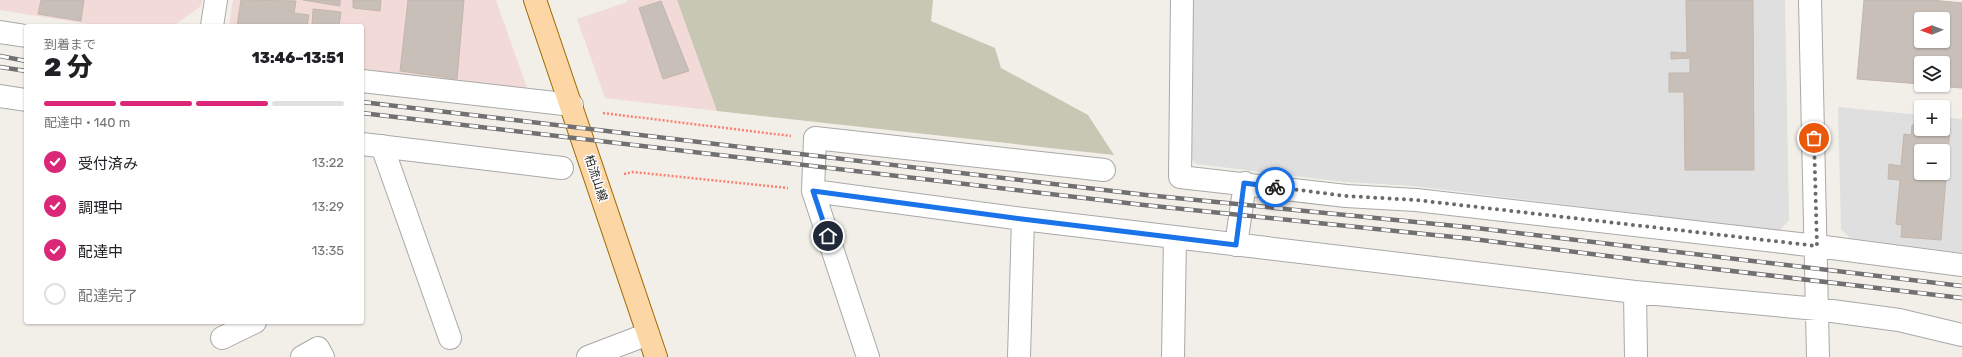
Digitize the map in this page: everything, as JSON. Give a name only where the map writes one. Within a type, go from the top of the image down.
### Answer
[{"type":"main road","name":"柏流山線","points":[[535,0],[656,357]]},
{"type":"street","points":[[212,24],[216,0]]},
{"type":"street","points":[[1182,0],[1180,177],[1244,183],[1346,196],[1416,200],[1817,246],[1962,266]]},
{"type":"street","points":[[1810,0],[1817,246],[1818,357]]},
{"type":"street","points":[[0,32],[24,36]]},
{"type":"street","points":[[364,81],[572,106]]},
{"type":"street","points":[[0,96],[24,100]]},
{"type":"street","points":[[868,357],[813,191],[815,138],[1104,170]]},
{"type":"street","points":[[450,338],[372,145],[562,168]]},
{"type":"street","points":[[1236,245],[1244,183]]},
{"type":"street","points":[[813,191],[1022,219],[1635,292],[1817,309],[1899,320],[1962,335]]},
{"type":"street","points":[[1019,357],[1022,219]]},
{"type":"street","points":[[1173,357],[1176,237]]},
{"type":"street","points":[[1635,292],[1636,357]]},
{"type":"street","points":[[222,338],[251,324]]},
{"type":"street","points":[[588,357],[648,334]]},
{"type":"street","points":[[302,357],[318,348],[323,357]]},
{"type":"path","points":[[603,113],[815,138]]},
{"type":"path","points":[[624,174],[633,172],[813,191]]},
{"type":"shaded area","points":[[0,0],[202,0],[201,6],[176,24],[88,24],[0,10]]},
{"type":"shaded area","points":[[233,0],[496,0],[527,88],[364,70],[364,24],[229,24]]},
{"type":"shaded area","points":[[627,0],[677,0],[717,111],[605,98],[577,19],[627,2]]},
{"type":"shaded area","points":[[677,0],[933,0],[931,21],[995,48],[1001,68],[1088,115],[1114,155],[717,111]]},
{"type":"shaded area","points":[[1193,0],[1785,0],[1789,220],[1779,231],[1414,186],[1345,182],[1196,164],[1188,155]]},
{"type":"shaded area","points":[[1838,107],[1914,114],[1914,136],[1950,136],[1950,118],[1962,119],[1962,253],[1850,238],[1841,229]]},
{"type":"building","points":[[41,0],[84,0],[81,21],[38,14]]},
{"type":"building","points":[[241,0],[296,1],[294,13],[309,15],[307,24],[237,24]]},
{"type":"building","points":[[303,0],[340,0],[340,6]]},
{"type":"building","points":[[353,0],[381,0],[380,11],[353,8]]},
{"type":"building","points":[[408,0],[464,0],[457,79],[400,71]]},
{"type":"building","points":[[1686,0],[1753,0],[1754,170],[1685,170],[1684,92],[1669,92],[1669,73],[1690,73],[1690,58],[1671,59],[1671,52],[1687,53]]},
{"type":"building","points":[[1864,0],[1931,0],[1962,3],[1962,88],[1950,87],[1950,56],[1914,56],[1914,83],[1857,79]]},
{"type":"building","points":[[661,1],[689,71],[663,79],[639,8]]},
{"type":"building","points":[[313,9],[341,12],[339,24],[312,24]]},
{"type":"building","points":[[1912,125],[1914,125],[1914,136],[1949,136],[1949,144],[1914,144],[1914,180],[1946,180],[1941,240],[1901,237],[1902,225],[1896,224],[1900,180],[1888,179],[1889,164],[1901,166],[1904,134],[1911,135]]},
{"type":"railway","points":[[0,56],[24,61]]},
{"type":"railway","points":[[0,67],[24,71]]},
{"type":"railway","points":[[364,102],[1146,195],[1476,228],[1962,286]]},
{"type":"railway","points":[[364,113],[1144,205],[1473,239],[1962,298]]},
{"type":"way so far","points":[[1275,187],[1346,196],[1416,200],[1817,246],[1814,138]]},
{"type":"route","points":[[828,236],[813,191],[1022,219],[1236,245],[1244,183],[1275,187]]}]
